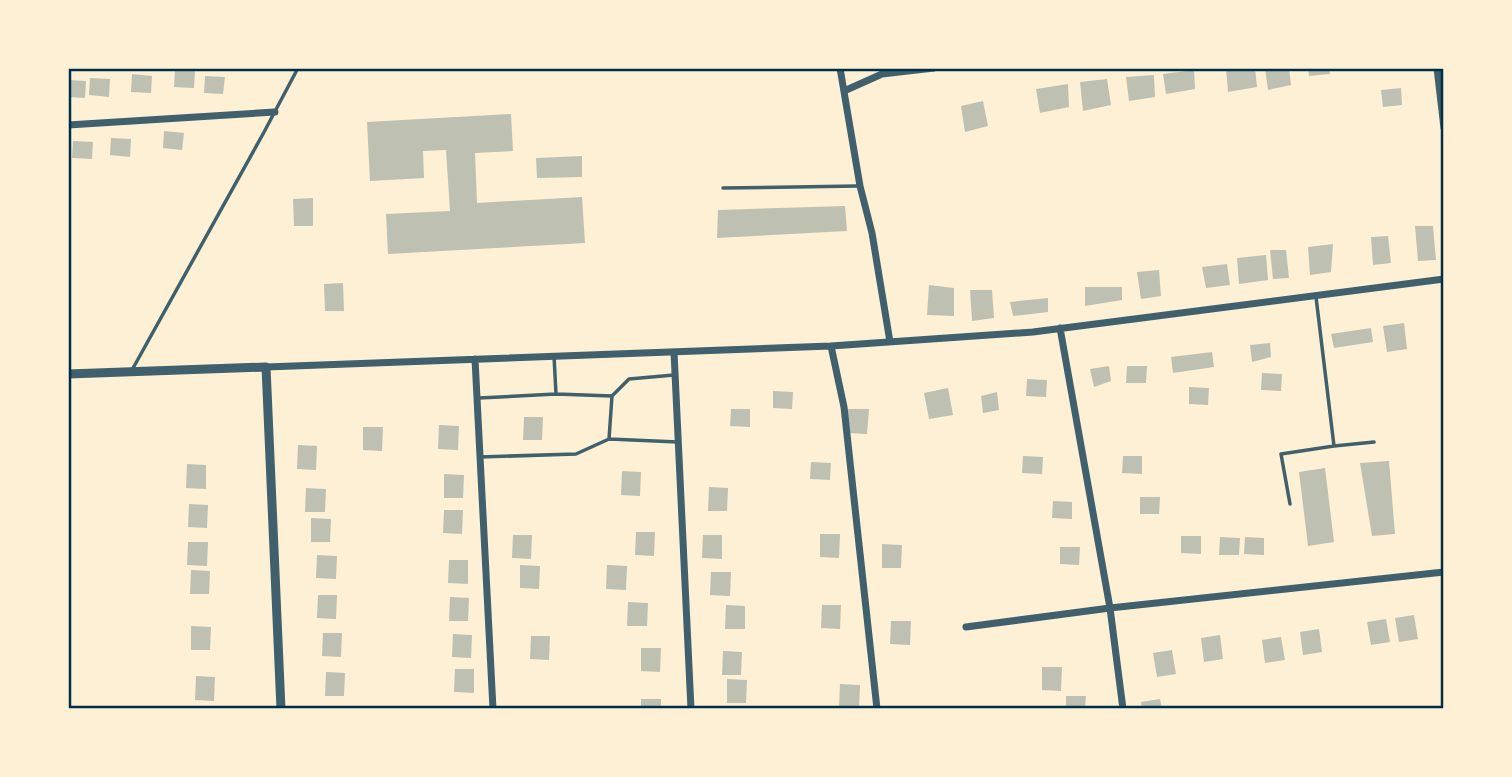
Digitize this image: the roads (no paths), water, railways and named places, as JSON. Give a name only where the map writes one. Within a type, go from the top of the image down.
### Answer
[{"type":"street","points":[[840,68],[890,342]]},
{"type":"street","points":[[844,91],[881,74],[934,68]]},
{"type":"street","points":[[1437,68],[1444,128]]},
{"type":"street","points":[[68,125],[275,112]]},
{"type":"street","points":[[68,374],[890,342],[1060,328],[1444,279]]},
{"type":"street","points":[[1060,328],[1110,608],[1123,709]]},
{"type":"street","points":[[831,346],[844,407],[877,709]]},
{"type":"street","points":[[674,352],[691,709]]},
{"type":"street","points":[[475,359],[493,709]]},
{"type":"street","points":[[265,367],[281,709]]},
{"type":"street","points":[[966,627],[1110,608],[1444,572]]},
{"type":"lane","points":[[131,372],[298,68]]},
{"type":"lane","points":[[723,188],[860,186]]},
{"type":"lane","points":[[1316,295],[1334,446]]},
{"type":"lane","points":[[554,356],[556,394]]},
{"type":"lane","points":[[609,439],[612,396],[629,379],[675,375]]},
{"type":"lane","points":[[477,398],[556,394],[612,396]]},
{"type":"lane","points":[[480,457],[576,454],[609,439],[678,442]]},
{"type":"lane","points":[[1290,504],[1281,454],[1374,442]]}]
